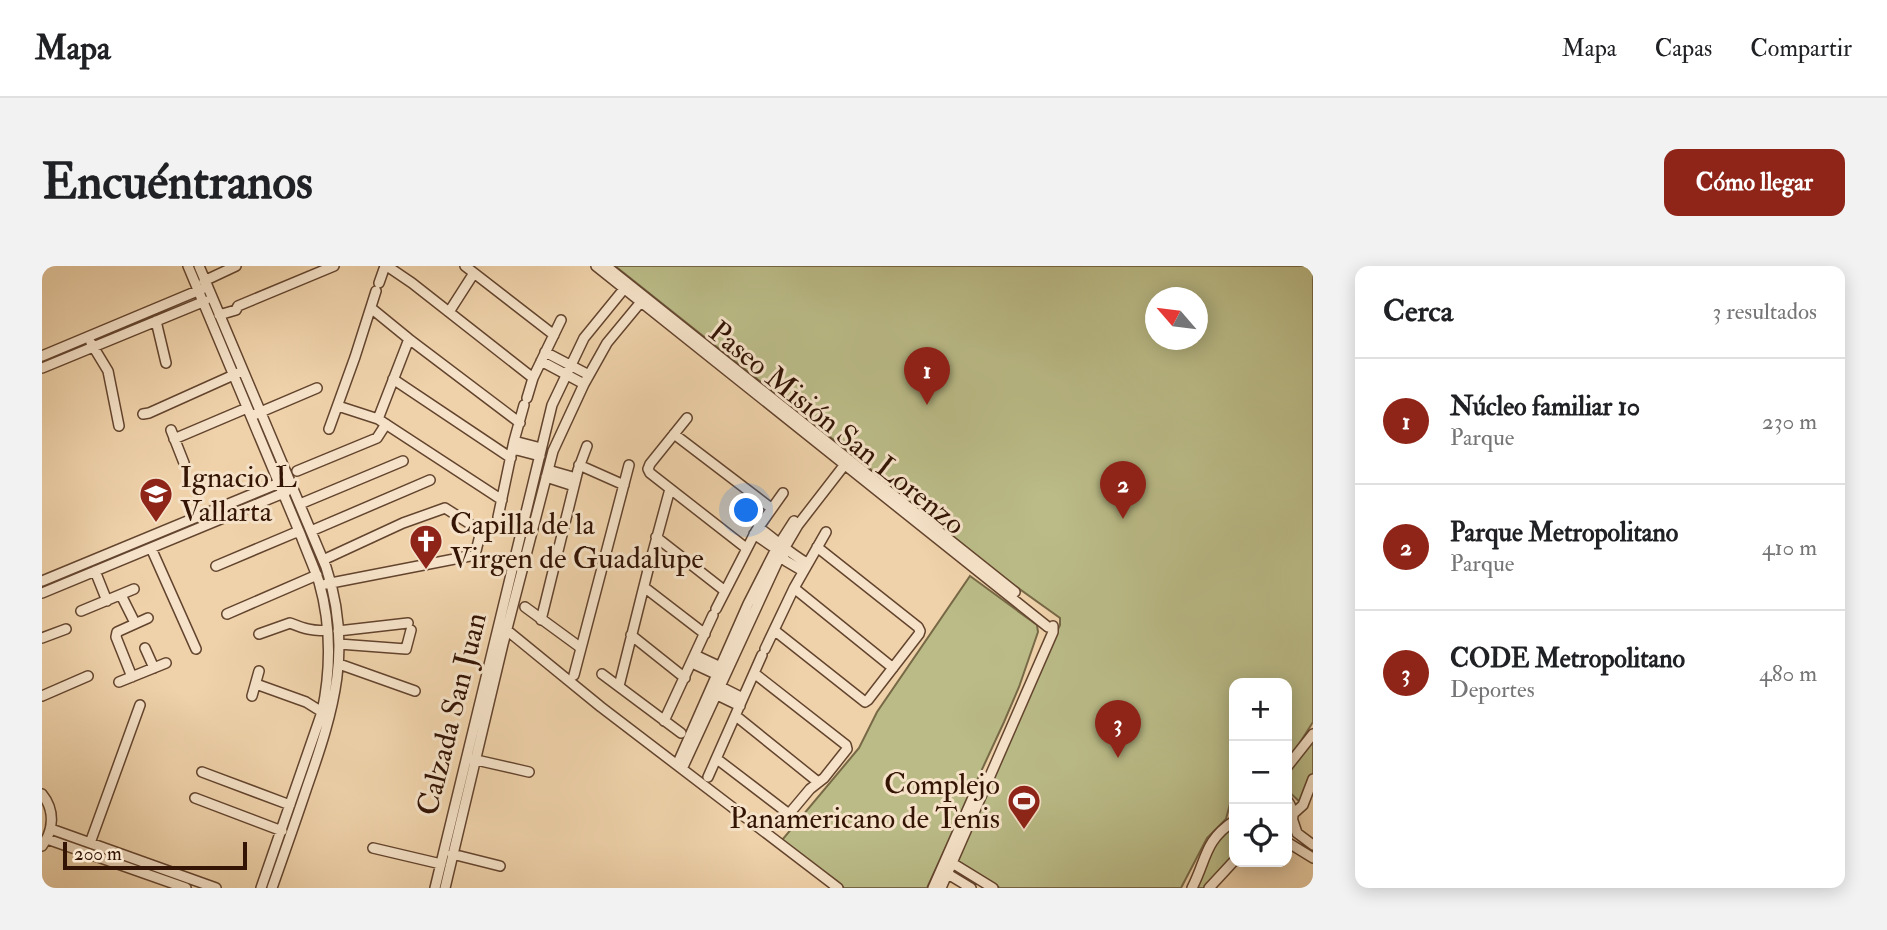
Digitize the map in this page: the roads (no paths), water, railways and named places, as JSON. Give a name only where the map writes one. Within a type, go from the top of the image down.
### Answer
[{"type":"street","points":[[188,266],[203,286]]},
{"type":"street","points":[[199,266],[207,300],[238,373],[279,483],[300,504],[323,560],[331,583],[338,631],[339,664],[331,714],[272,888]]},
{"type":"street","points":[[42,356],[203,286],[236,266]]},
{"type":"street","points":[[222,313],[236,310],[238,306],[334,266]]},
{"type":"street","points":[[329,429],[386,266],[412,283],[533,378]]},
{"type":"street","points":[[465,266],[554,335]]},
{"type":"street","name":"Paseo Misión San Lorenzo","points":[[596,266],[626,286]]},
{"type":"street","name":"Paseo Misión San Lorenzo","points":[[606,266],[643,300],[1047,618],[1050,626],[1048,642],[949,861]]},
{"type":"street","points":[[449,312],[474,273]]},
{"type":"street","name":"Calzada San Juan","points":[[440,886],[452,854],[471,759],[528,526],[540,452],[552,405],[567,370],[591,327],[626,286]]},
{"type":"street","points":[[207,300],[222,313],[238,373]]},
{"type":"street","points":[[42,368],[207,300]]},
{"type":"street","name":"Calzada San Juan","points":[[528,526],[557,440],[584,384],[607,343],[643,300]]},
{"type":"street","points":[[371,308],[520,423]]},
{"type":"street","points":[[498,517],[533,378],[561,320]]},
{"type":"street","points":[[156,321],[166,363]]},
{"type":"street","points":[[88,337],[108,371],[119,426]]},
{"type":"street","points":[[296,471],[377,438],[393,380],[409,339]]},
{"type":"street","points":[[543,357],[567,370],[584,384]]},
{"type":"street","points":[[567,370],[589,375]]},
{"type":"street","points":[[143,414],[238,373]]},
{"type":"street","points":[[393,380],[513,450],[540,452]]},
{"type":"street","points":[[184,463],[173,435],[253,412],[317,388]]},
{"type":"street","points":[[338,406],[382,422],[502,499]]},
{"type":"street","points":[[253,412],[289,480],[288,491],[299,531],[320,586],[327,626],[329,665],[322,708],[261,888]]},
{"type":"street","points":[[687,418],[648,469],[746,548]]},
{"type":"street","points":[[674,434],[771,508]]},
{"type":"street","points":[[544,436],[557,440]]},
{"type":"street","points":[[541,620],[579,465],[587,446]]},
{"type":"street","points":[[680,767],[780,548],[844,460]]},
{"type":"street","points":[[300,504],[403,461]]},
{"type":"street","points":[[579,465],[624,485]]},
{"type":"street","points":[[574,675],[629,465]]},
{"type":"street","points":[[547,473],[575,482]]},
{"type":"street","points":[[42,581],[289,480]]},
{"type":"street","points":[[310,531],[430,480]]},
{"type":"street","points":[[619,687],[670,489]]},
{"type":"street","points":[[42,593],[288,491]]},
{"type":"street","points":[[664,721],[746,548],[783,493]]},
{"type":"street","points":[[320,586],[475,555],[481,531],[445,508],[404,523],[323,560]]},
{"type":"street","points":[[194,519],[198,529]]},
{"type":"street","points":[[216,566],[299,531]]},
{"type":"street","points":[[756,531],[805,567]]},
{"type":"street","points":[[708,777],[763,652],[805,567],[826,532]]},
{"type":"street","points":[[656,537],[725,591]]},
{"type":"street","points":[[133,544],[137,554]]},
{"type":"street","points":[[151,548],[196,649]]},
{"type":"street","points":[[774,630],[865,702],[920,631],[817,548]]},
{"type":"street","points":[[95,571],[107,601]]},
{"type":"street","points":[[227,614],[317,575]]},
{"type":"street","points":[[644,587],[705,634]]},
{"type":"street","points":[[794,588],[893,668]]},
{"type":"street","points":[[81,611],[134,589]]},
{"type":"street","points":[[121,595],[135,623]]},
{"type":"street","points":[[525,607],[581,648]]},
{"type":"street","points":[[132,677],[116,637],[117,632],[148,618]]},
{"type":"street","points":[[259,634],[290,622],[306,629],[327,626]]},
{"type":"street","points":[[338,631],[410,626],[406,649],[339,644]]},
{"type":"street","points":[[503,627],[601,707],[838,888]]},
{"type":"street","points":[[42,638],[66,629]]},
{"type":"street","points":[[631,635],[685,678]]},
{"type":"street","points":[[145,648],[154,668]]},
{"type":"street","points":[[693,659],[742,702]]},
{"type":"street","points":[[118,682],[166,663]]},
{"type":"street","points":[[339,664],[415,691]]},
{"type":"street","points":[[252,696],[259,671]]},
{"type":"street","points":[[716,759],[789,814],[846,748],[846,745],[754,673]]},
{"type":"street","points":[[602,674],[681,733]]},
{"type":"street","points":[[42,696],[88,676]]},
{"type":"street","points":[[256,684],[322,708]]},
{"type":"street","points":[[90,843],[140,705]]},
{"type":"street","points":[[736,716],[818,782]]},
{"type":"street","points":[[1292,760],[1313,734]]},
{"type":"street","points":[[307,755],[317,758]]},
{"type":"street","points":[[471,759],[528,772]]},
{"type":"street","name":"Calzada San Juan","points":[[440,886],[441,864],[471,759]]},
{"type":"street","points":[[202,772],[290,805]]},
{"type":"street","points":[[1293,817],[1303,806],[1313,779]]},
{"type":"street","points":[[42,794],[52,818],[45,843],[186,888]]},
{"type":"street","points":[[195,798],[282,831]]},
{"type":"street","points":[[1290,804],[1297,833],[1313,845]]},
{"type":"street","points":[[1192,888],[1208,848],[1221,830],[1229,824]]},
{"type":"street","points":[[51,829],[216,888]]},
{"type":"street","points":[[1292,845],[1313,858]]},
{"type":"street","points":[[373,848],[441,864]]},
{"type":"street","points":[[452,854],[500,866]]},
{"type":"street","points":[[933,888],[949,861],[993,888]]},
{"type":"street","points":[[1209,888],[1229,866]]},
{"type":"street","points":[[941,888],[944,872]]},
{"type":"street","points":[[944,872],[971,888]]},
{"type":"street","points":[[1219,888],[1220,875]]},
{"type":"street","points":[[440,886],[456,888]]},
{"type":"place","name":"Núcleo familiar 10","points":[[927,405]]},
{"type":"place","name":"Parque Metropolitano","points":[[1123,519]]},
{"type":"place","name":"Ignacio L Vallarta","points":[[156,524]]},
{"type":"place","name":"Capilla de la Virgen de Guadalupe","points":[[426,571]]},
{"type":"place","name":"CODE Metropolitano","points":[[1118,758]]},
{"type":"place","name":"Complejo Panamericano de Tenis","points":[[1024,831]]}]
